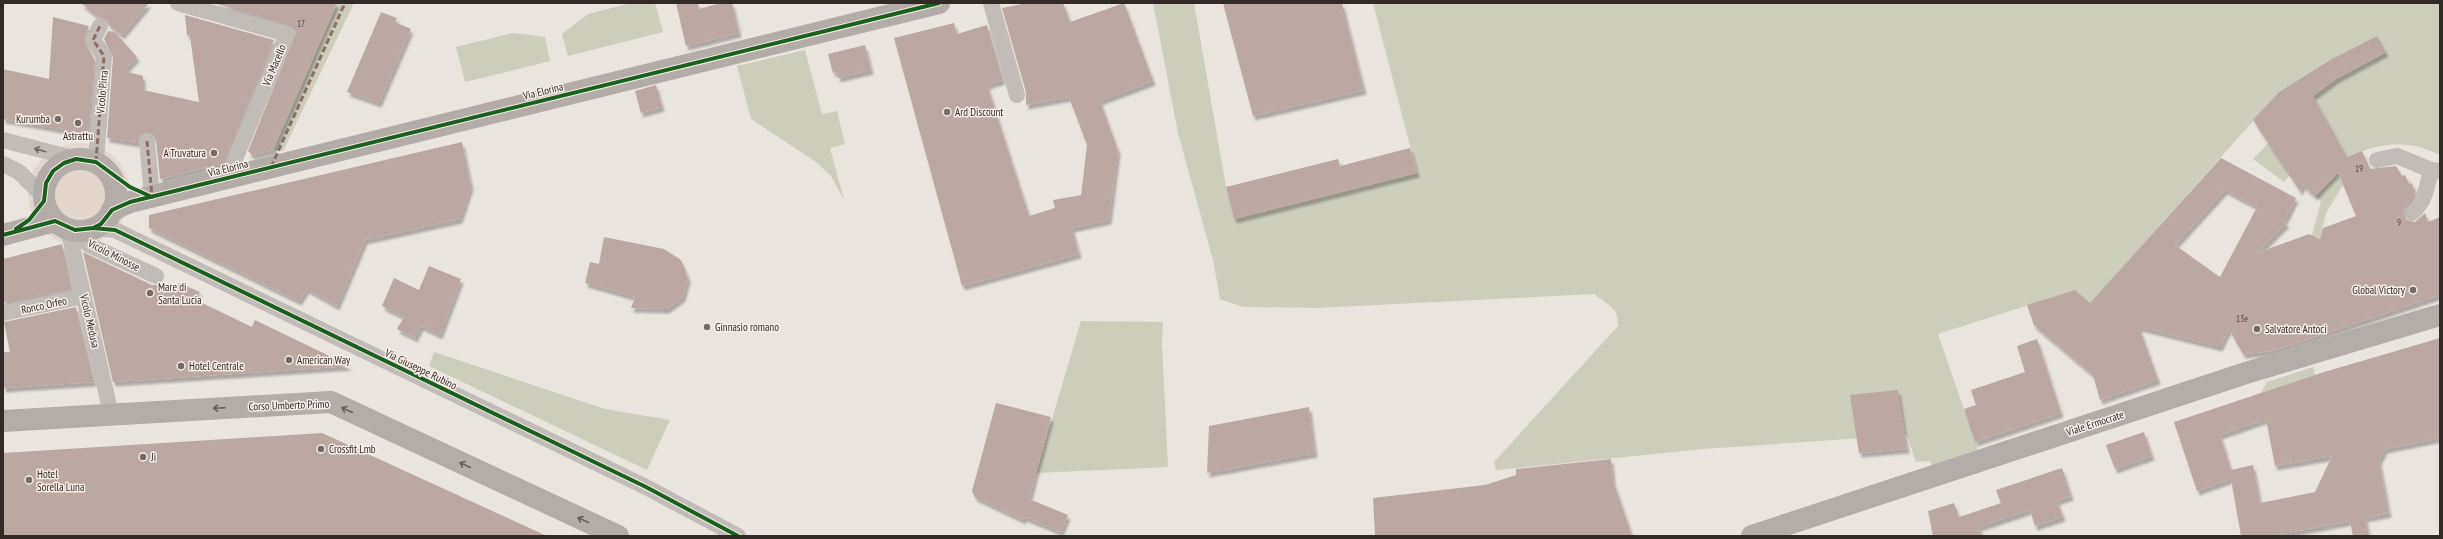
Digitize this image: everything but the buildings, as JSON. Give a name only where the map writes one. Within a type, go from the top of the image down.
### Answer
[{"type":"main road","name":"Via Elorina","points":[[112,210],[152,197],[227,178],[939,3]]},
{"type":"main road","points":[[73,227],[48,212],[44,199],[46,183],[53,171],[64,163],[94,165],[152,197]]},
{"type":"main road","points":[[7,234],[101,224],[112,210],[116,192],[94,165]]},
{"type":"main road","points":[[7,234],[28,220],[44,199]]},
{"type":"main road","name":"Viale Ermocrate","points":[[1752,536],[2246,373],[2440,315]]},
{"type":"main road","name":"Corso Umberto Primo","points":[[3,421],[331,402],[618,536]]},
{"type":"street","name":"Via Macello","points":[[178,3],[287,34],[227,178]]},
{"type":"street","points":[[990,3],[1017,95]]},
{"type":"street","name":"Vicolo Pirra","points":[[94,165],[104,56],[93,40],[100,26]]},
{"type":"street","points":[[3,140],[94,165]]},
{"type":"street","points":[[147,141],[152,197]]},
{"type":"street","points":[[2377,160],[2397,156],[2435,171],[2424,197],[2418,208],[2412,214]]},
{"type":"street","points":[[3,164],[19,172],[44,199]]},
{"type":"street","name":"Vicolo Minosse","points":[[73,227],[89,245],[156,276]]},
{"type":"street","name":"Vicolo Medusa","points":[[73,227],[84,296],[111,414]]},
{"type":"street","name":"Via Giuseppe Rubino","points":[[73,227],[115,230],[632,481],[738,536]]},
{"type":"street","name":"Ronco Orfeo","points":[[3,313],[84,296]]},
{"type":"green space","points":[[337,3],[354,3],[283,151],[273,150]]},
{"type":"green space","points":[[631,3],[655,3],[663,32],[568,56],[562,34],[588,14]]},
{"type":"green space","points":[[1153,3],[1194,3],[1226,187],[1234,219],[1417,173],[1373,3],[2440,3],[2440,155],[2416,146],[2394,144],[2371,148],[2347,157],[2313,96],[2336,79],[2386,52],[2377,36],[2330,60],[2279,92],[2090,304],[2075,290],[1938,334],[1978,450],[1932,467],[1930,461],[1916,462],[1907,435],[1703,449],[1496,470],[1494,462],[1618,326],[1618,320],[1614,311],[1608,304],[1594,294],[1317,308],[1243,307],[1220,299],[1213,260],[1178,133]]},
{"type":"green space","points":[[513,33],[545,37],[550,61],[465,82],[456,47]]},
{"type":"green space","points":[[805,50],[822,114],[837,111],[845,144],[830,148],[844,200],[831,176],[816,162],[751,119],[737,66]]},
{"type":"green space","points":[[2268,143],[2291,174],[2284,182],[2253,159]]},
{"type":"green space","points":[[2338,173],[2343,185],[2326,213],[2320,239],[2312,235],[2321,201],[2315,196]]},
{"type":"green space","points":[[1081,321],[1163,322],[1162,343],[1168,467],[1036,473]]},
{"type":"green space","points":[[434,352],[605,409],[670,420],[647,470],[429,366]]},
{"type":"green space","points":[[2313,367],[2315,375],[2261,393],[2267,382]]},
{"type":"shaded area","points":[[79,143],[99,146],[108,151],[122,165],[127,174],[130,194],[127,214],[122,223],[108,237],[99,242],[79,245],[59,242],[50,237],[36,223],[31,214],[28,194],[31,174],[36,165],[50,151],[59,146]]},
{"type":"marked path","points":[[271,167],[345,3]]},
{"type":"marked path","points":[[96,162],[104,56],[93,40],[100,26]]},
{"type":"marked path","points":[[147,141],[152,197]]},
{"type":"cycle path","points":[[3,235],[55,221],[75,230],[93,228],[101,224],[112,210],[130,202],[939,3]]},
{"type":"cycle path","points":[[16,229],[29,220],[44,201],[46,183],[53,171],[64,163],[76,159],[96,162],[130,187],[152,197]]},
{"type":"cycle path","points":[[93,228],[115,230],[646,487],[738,536]]},
{"type":"place","name":"Ard Discount","points":[[947,112]]},
{"type":"place","name":"Kurumba","points":[[58,119]]},
{"type":"place","name":"Astrattu","points":[[78,123]]},
{"type":"place","name":"A Truvatura","points":[[214,153]]},
{"type":"place","name":"Global Victory","points":[[2413,290]]},
{"type":"place","name":"Mare di Santa Lucia","points":[[150,293]]},
{"type":"place","name":"Ginnasio romano","points":[[707,327]]},
{"type":"place","name":"Salvatore Antoci","points":[[2257,329]]},
{"type":"place","name":"American Way","points":[[289,360]]},
{"type":"place","name":"Hotel Centrale","points":[[181,366]]},
{"type":"place","name":"Crossfit Lmb","points":[[321,449]]},
{"type":"place","name":"Jì","points":[[143,457]]},
{"type":"place","name":"Hotel Sorella Luna","points":[[29,480]]}]
